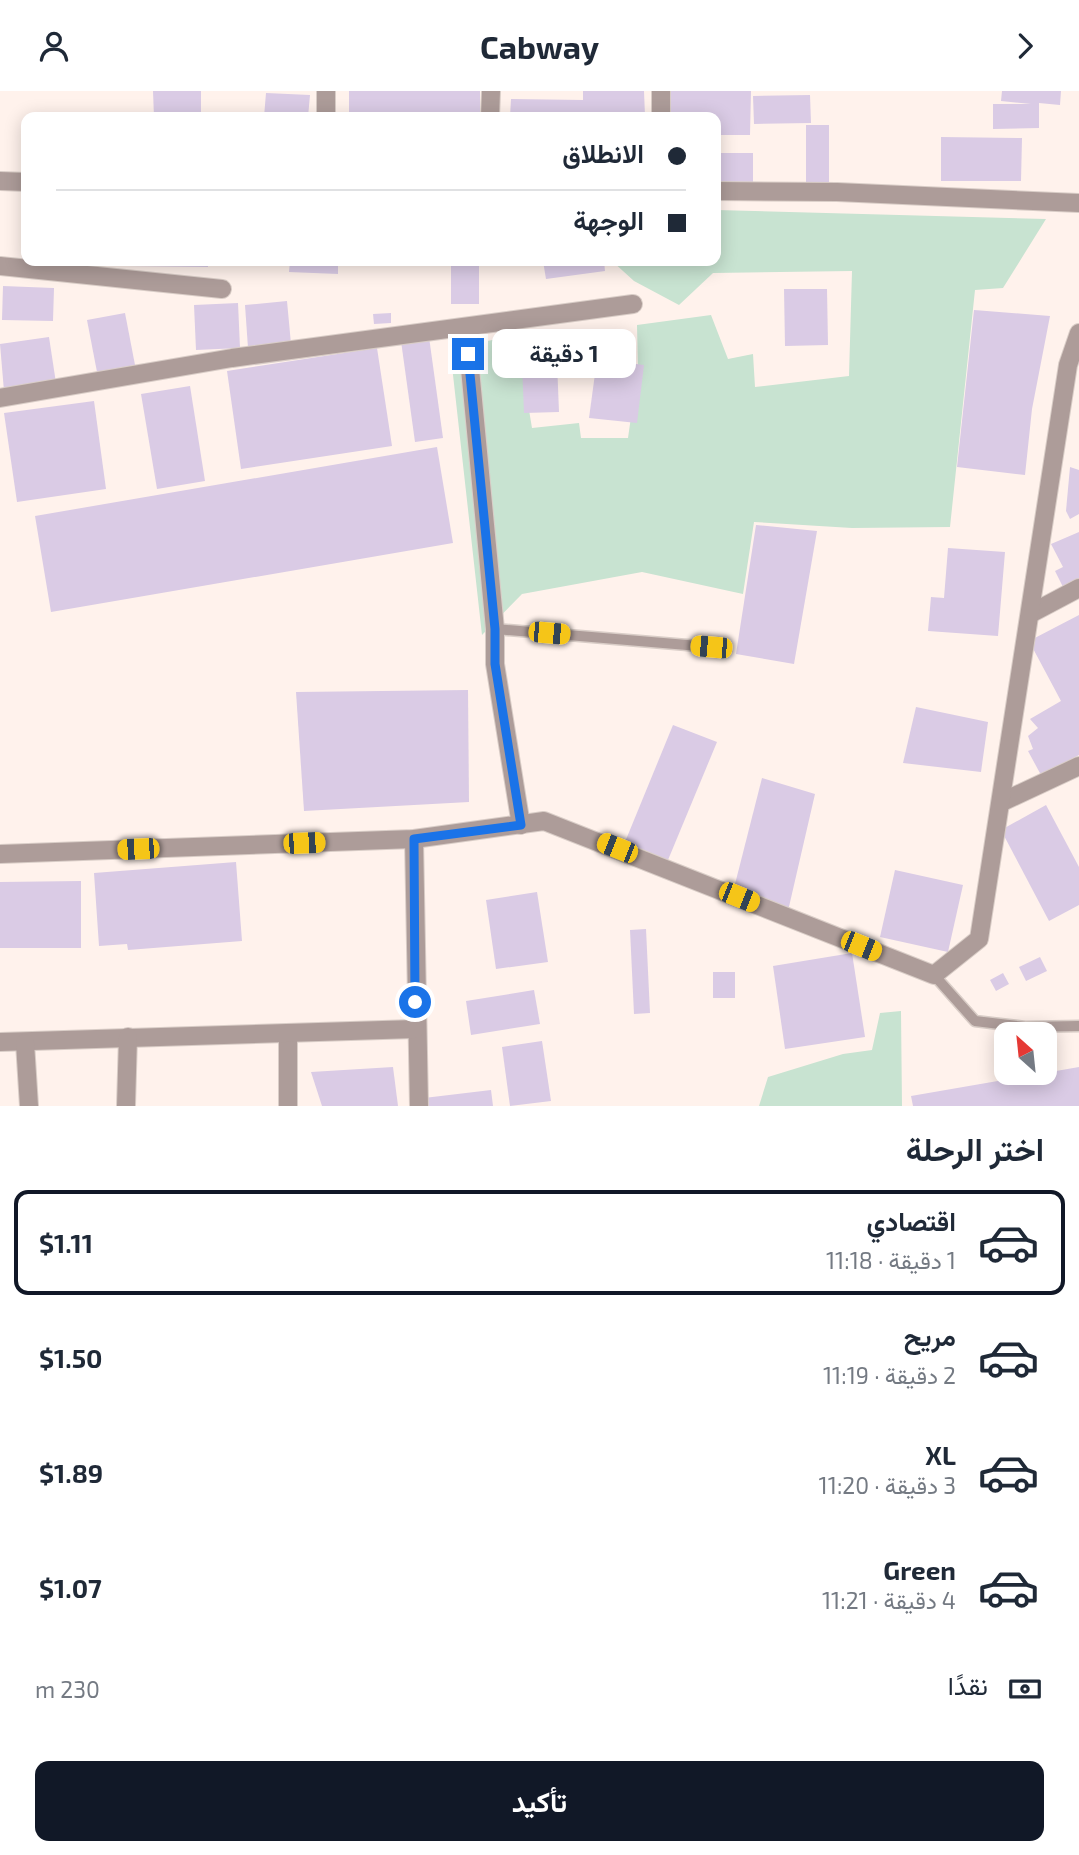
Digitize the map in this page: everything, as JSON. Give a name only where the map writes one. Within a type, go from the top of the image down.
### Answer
[{"type":"street","points":[[326,91],[326,112]]},
{"type":"street","points":[[490,112],[491,91]]},
{"type":"street","points":[[661,91],[662,112]]},
{"type":"street","points":[[0,181],[21,183]]},
{"type":"street","points":[[721,191],[837,192],[1079,203]]},
{"type":"street","points":[[0,266],[222,289]]},
{"type":"street","points":[[0,398],[232,358],[633,304]]},
{"type":"street","points":[[466,327],[495,629],[495,664],[521,825]]},
{"type":"street","points":[[0,854],[414,839],[544,821],[934,975],[979,939],[1030,614],[1077,342]]},
{"type":"street","points":[[1030,614],[1079,588]]},
{"type":"street","points":[[1002,802],[1079,766]]},
{"type":"street","points":[[414,839],[415,1029],[419,1106]]},
{"type":"street","points":[[0,1042],[415,1029]]},
{"type":"street","points":[[288,1035],[288,1106]]},
{"type":"street","points":[[126,1106],[128,1037]]},
{"type":"street","points":[[25,1043],[29,1106]]},
{"type":"lane","points":[[495,629],[711,647]]},
{"type":"lane","points":[[934,975],[975,1021],[1025,1027],[1079,1026]]},
{"type":"green space","points":[[721,210],[1046,219],[1003,288],[975,290],[950,527],[852,528],[754,522],[743,594],[642,572],[522,594],[482,635],[450,348],[503,338],[499,375],[523,374],[532,428],[579,423],[581,438],[628,438],[638,368],[637,325],[711,315],[728,359],[753,354],[755,387],[849,376],[852,271],[713,273],[679,305],[634,281],[618,266],[721,266]]},
{"type":"green space","points":[[901,1011],[902,1106],[759,1106],[768,1077],[843,1054],[872,1050],[880,1013]]},
{"type":"building","points":[[153,91],[201,91],[201,112],[154,112]]},
{"type":"building","points":[[349,91],[480,91],[480,112],[349,112]]},
{"type":"building","points":[[583,91],[644,91],[645,112],[510,112],[511,99],[583,100]]},
{"type":"building","points":[[670,91],[751,91],[750,135],[721,135],[721,112],[670,112]]},
{"type":"building","points":[[1002,91],[1061,91],[1060,105],[1039,103],[1039,128],[993,129],[993,104],[1031,104],[1001,101]]},
{"type":"building","points":[[266,93],[310,95],[308,112],[264,112]]},
{"type":"building","points":[[810,95],[811,123],[754,124],[753,96]]},
{"type":"building","points":[[806,125],[829,125],[829,186],[806,186]]},
{"type":"building","points":[[941,137],[1022,138],[1021,181],[941,181]]},
{"type":"building","points":[[721,153],[753,153],[753,184],[721,184]]},
{"type":"building","points":[[127,266],[208,266],[208,267]]},
{"type":"building","points":[[290,266],[338,266],[338,274],[289,272]]},
{"type":"building","points":[[451,266],[479,266],[479,304],[451,304]]},
{"type":"building","points":[[544,266],[604,266],[605,271],[546,279]]},
{"type":"building","points":[[3,286],[54,288],[53,321],[2,320]]},
{"type":"building","points":[[784,289],[827,289],[828,345],[785,346]]},
{"type":"building","points":[[287,301],[291,344],[248,348],[245,305]]},
{"type":"building","points":[[238,303],[240,348],[196,350],[194,305]]},
{"type":"building","points":[[974,310],[1050,316],[1032,409],[1025,475],[957,467]]},
{"type":"building","points":[[125,313],[135,365],[97,372],[87,320]]},
{"type":"building","points":[[391,313],[391,323],[374,324],[373,314]]},
{"type":"building","points":[[49,337],[56,383],[4,391],[0,344]]},
{"type":"building","points":[[429,337],[443,438],[415,442],[401,341]]},
{"type":"building","points":[[377,348],[392,446],[241,469],[227,371]]},
{"type":"building","points":[[597,359],[644,365],[637,423],[589,418]]},
{"type":"building","points":[[557,362],[559,412],[524,413],[522,364]]},
{"type":"building","points":[[190,386],[205,481],[157,489],[141,394]]},
{"type":"building","points":[[94,401],[106,489],[17,502],[4,413]]},
{"type":"building","points":[[437,447],[453,543],[51,612],[35,516]]},
{"type":"building","points":[[1070,467],[1079,470],[1079,514],[1070,519],[1066,511]]},
{"type":"building","points":[[756,525],[817,531],[794,664],[736,654]]},
{"type":"building","points":[[1079,532],[1079,580],[1063,587],[1055,571],[1063,567],[1051,544]]},
{"type":"building","points":[[948,548],[1005,552],[998,636],[928,631],[931,597],[944,598]]},
{"type":"building","points":[[1079,615],[1079,755],[1041,775],[1028,751],[1033,749],[1028,736],[1038,728],[1030,719],[1061,701],[1029,641]]},
{"type":"building","points":[[468,690],[469,802],[304,811],[296,692]]},
{"type":"building","points":[[916,707],[988,722],[981,772],[903,763]]},
{"type":"building","points":[[673,725],[717,742],[668,860],[625,842]]},
{"type":"building","points":[[762,778],[815,794],[788,911],[733,892]]},
{"type":"building","points":[[1046,805],[1079,867],[1079,905],[1049,921],[1001,830]]},
{"type":"building","points":[[236,862],[242,941],[128,950],[127,944],[99,946],[94,873]]},
{"type":"building","points":[[895,870],[963,885],[948,952],[880,937]]},
{"type":"building","points":[[81,881],[81,948],[0,948],[0,882]]},
{"type":"building","points":[[537,892],[548,962],[496,969],[486,900]]},
{"type":"building","points":[[646,929],[650,1013],[634,1014],[630,930]]},
{"type":"building","points":[[852,953],[865,1037],[785,1049],[773,966]]},
{"type":"building","points":[[1040,957],[1047,971],[1026,981],[1019,967]]},
{"type":"building","points":[[713,972],[735,972],[735,998],[713,998]]},
{"type":"building","points":[[1003,973],[1009,984],[996,991],[990,980]]},
{"type":"building","points":[[534,990],[540,1024],[471,1035],[466,1001]]},
{"type":"building","points":[[542,1041],[551,1101],[510,1106],[502,1047]]},
{"type":"building","points":[[393,1067],[398,1106],[322,1106],[311,1072]]},
{"type":"building","points":[[1079,1067],[1079,1106],[913,1106],[911,1096],[994,1082],[994,1085],[1057,1085],[1057,1071]]},
{"type":"building","points":[[491,1090],[493,1106],[425,1106],[424,1098]]},
{"type":"route","points":[[415,1002],[414,839],[521,825],[495,664],[495,629],[468,354]]}]
